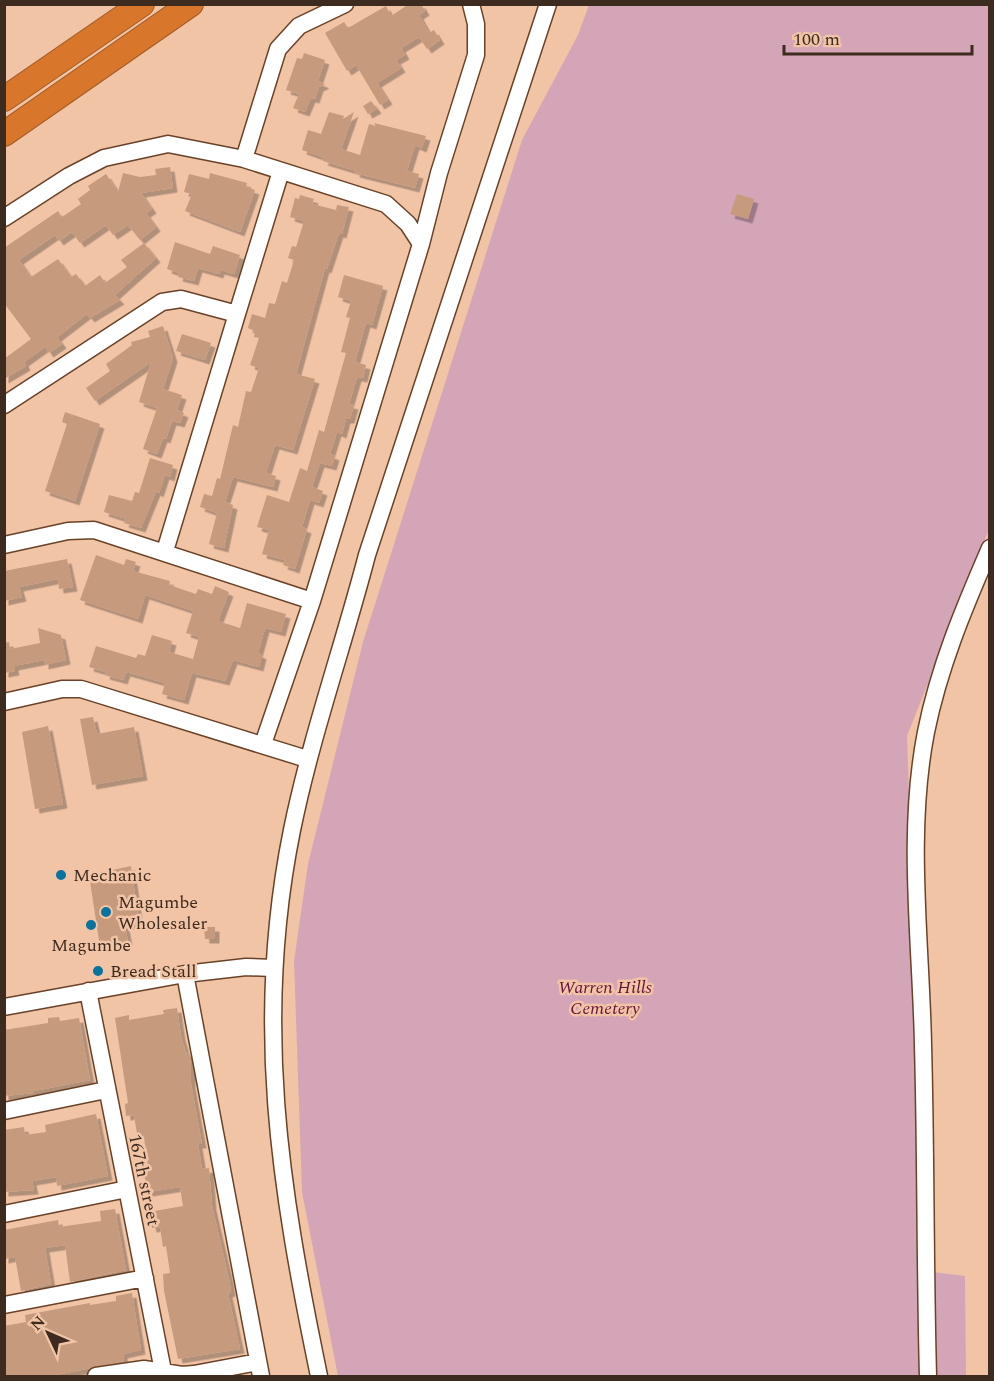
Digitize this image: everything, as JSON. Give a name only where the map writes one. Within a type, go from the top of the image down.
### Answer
[{"type":"highway","points":[[4,99],[142,4]]},
{"type":"highway","points":[[4,134],[191,4]]},
{"type":"street","points":[[244,159],[278,49],[299,26],[345,4]]},
{"type":"street","points":[[263,744],[312,601],[476,55],[477,24],[471,4]]},
{"type":"street","points":[[319,1377],[282,1178],[273,1068],[273,968],[286,868],[307,759],[344,644],[367,555],[548,4]]},
{"type":"street","points":[[4,218],[95,162],[147,146],[168,144],[244,159],[386,204],[408,224],[421,244]]},
{"type":"street","points":[[165,551],[281,171]]},
{"type":"street","points":[[4,405],[162,302],[181,299],[237,314]]},
{"type":"street","points":[[5,543],[68,531],[94,530],[165,551],[312,601]]},
{"type":"street","points":[[928,1377],[924,1250],[923,1047],[916,858],[919,783],[937,684],[990,548]]},
{"type":"street","points":[[4,702],[54,690],[81,689],[307,759]]},
{"type":"street","points":[[4,1007],[185,974],[246,967],[273,968]]},
{"type":"street","points":[[96,1377],[130,1370],[163,1374],[194,1374],[260,1369],[185,974]]},
{"type":"street","name":"167th street","points":[[88,991],[163,1374]]},
{"type":"street","points":[[4,1111],[106,1090]]},
{"type":"street","points":[[4,1214],[127,1189]]},
{"type":"street","points":[[4,1305],[145,1278]]},
{"type":"green space","name":"Warren Hills Cemetery","points":[[589,5],[989,5],[989,529],[907,736],[925,1271],[965,1276],[966,1376],[338,1376],[302,1192],[294,961],[308,864],[363,642],[522,140],[578,35]]},
{"type":"building","points":[[409,4],[421,4],[425,11],[419,15],[429,33],[434,30],[440,40],[427,49],[419,37],[401,48],[405,55],[396,60],[401,68],[377,83],[388,100],[380,105],[356,65],[347,71],[325,33],[344,22],[348,28],[386,6],[391,16]]},
{"type":"building","points":[[304,53],[325,60],[318,81],[325,84],[319,87],[315,99],[311,98],[305,112],[293,108],[299,94],[286,90],[297,58],[302,59]]},
{"type":"building","points":[[371,101],[377,109],[368,114],[363,106]]},
{"type":"building","points":[[329,112],[344,116],[343,119],[354,112],[341,149],[360,155],[369,124],[376,126],[374,123],[426,136],[422,148],[415,145],[407,171],[419,174],[415,188],[355,173],[356,171],[323,161],[325,158],[302,150],[308,130],[321,134]]},
{"type":"building","points":[[170,167],[173,188],[141,193],[152,209],[146,213],[156,227],[140,240],[128,225],[113,235],[106,225],[80,243],[72,232],[59,241],[55,235],[19,260],[31,277],[58,259],[71,277],[76,274],[85,286],[100,275],[105,283],[127,267],[121,260],[144,243],[156,258],[115,295],[120,300],[90,318],[87,314],[57,337],[62,344],[49,353],[45,347],[24,362],[26,366],[4,379],[4,359],[31,339],[4,303],[4,248],[58,211],[62,217],[81,204],[78,199],[90,190],[88,186],[106,174],[118,192],[123,173],[140,177],[156,175],[155,169]]},
{"type":"building","points":[[210,173],[247,183],[246,187],[255,190],[240,232],[185,211],[192,194],[184,192],[189,174],[209,179]]},
{"type":"building","points":[[737,194],[754,199],[748,219],[730,214]]},
{"type":"building","points":[[300,195],[314,199],[312,204],[336,210],[337,205],[349,207],[342,234],[339,233],[327,269],[325,268],[296,374],[315,379],[293,450],[275,445],[266,473],[276,476],[273,487],[233,477],[225,502],[233,505],[224,548],[209,544],[217,513],[200,507],[204,494],[212,496],[217,478],[220,479],[233,425],[238,427],[246,391],[251,392],[259,368],[250,365],[259,338],[254,337],[255,331],[248,328],[252,314],[265,318],[269,303],[275,304],[282,281],[287,283],[294,260],[288,258],[292,246],[296,247],[304,221],[290,217],[295,198],[299,199]]},
{"type":"building","points":[[175,242],[210,254],[213,246],[240,255],[234,274],[220,270],[219,274],[198,268],[194,281],[178,277],[179,273],[167,269]]},
{"type":"building","points":[[344,275],[383,286],[372,325],[366,323],[355,362],[366,365],[363,378],[357,377],[349,404],[354,405],[350,419],[346,419],[342,434],[337,432],[330,454],[335,456],[332,466],[320,463],[312,487],[323,491],[319,503],[310,500],[302,527],[307,529],[295,569],[283,565],[285,560],[262,554],[269,530],[257,527],[267,495],[289,502],[300,468],[307,471],[319,430],[324,432],[346,353],[341,352],[350,318],[346,317],[351,301],[338,297]]},
{"type":"building","points":[[163,326],[173,358],[163,389],[182,395],[177,410],[184,413],[180,423],[172,421],[166,439],[163,438],[157,454],[143,449],[157,408],[139,402],[151,362],[95,401],[86,388],[110,371],[106,364],[132,345],[131,342],[150,337],[148,331]]},
{"type":"building","points":[[182,334],[211,343],[205,360],[176,351]]},
{"type":"building","points":[[65,412],[100,424],[75,501],[45,491],[67,424],[62,422]]},
{"type":"building","points":[[150,458],[173,465],[170,477],[165,475],[159,493],[156,491],[141,528],[124,523],[126,519],[104,512],[109,495],[132,501],[135,492],[139,493]]},
{"type":"building","points":[[96,555],[124,565],[126,559],[136,562],[133,571],[170,581],[169,585],[196,594],[198,589],[212,594],[215,586],[229,592],[218,621],[240,628],[247,603],[286,614],[281,632],[265,628],[258,653],[262,655],[259,667],[233,660],[225,681],[192,673],[184,700],[162,694],[165,683],[126,672],[123,680],[105,675],[106,672],[89,667],[96,646],[136,658],[138,654],[145,656],[152,635],[172,641],[169,652],[193,659],[199,637],[186,633],[193,611],[145,595],[138,619],[80,600]]},
{"type":"building","points":[[67,559],[73,587],[59,589],[58,579],[19,587],[22,597],[4,601],[4,571]]},
{"type":"building","points":[[38,628],[61,635],[66,660],[44,665],[44,660],[14,666],[15,671],[4,673],[4,643],[9,642],[10,649],[40,643]]},
{"type":"building","points":[[93,717],[97,734],[134,727],[143,776],[92,785],[80,719]]},
{"type":"building","points":[[48,726],[63,804],[35,809],[22,732]]},
{"type":"building","points":[[131,866],[139,923],[125,926],[128,941],[100,947],[89,875]]},
{"type":"building","points":[[204,927],[215,927],[215,939],[205,939]]},
{"type":"building","points":[[177,1008],[181,1036],[186,1053],[189,1052],[191,1084],[202,1144],[198,1144],[202,1169],[209,1168],[212,1206],[229,1279],[231,1292],[228,1293],[240,1349],[178,1359],[164,1291],[163,1274],[170,1273],[166,1246],[163,1247],[160,1227],[152,1228],[149,1212],[183,1206],[180,1187],[148,1192],[141,1162],[148,1161],[143,1133],[137,1134],[134,1115],[126,1116],[125,1104],[128,1103],[115,1018],[129,1015],[129,1020],[164,1014],[163,1010]]},
{"type":"building","points":[[59,1017],[60,1021],[79,1018],[90,1080],[34,1091],[34,1093],[4,1096],[4,1030],[48,1023],[48,1018]]},
{"type":"building","points":[[96,1114],[108,1176],[57,1186],[56,1177],[32,1181],[34,1190],[4,1192],[4,1130],[24,1127],[25,1135],[46,1132],[45,1125]]},
{"type":"building","points":[[115,1209],[126,1270],[70,1282],[65,1245],[45,1248],[51,1284],[21,1291],[15,1257],[4,1259],[4,1230],[58,1220],[59,1227],[101,1221],[100,1211]]},
{"type":"building","points":[[132,1293],[141,1350],[123,1354],[124,1361],[71,1372],[45,1377],[4,1377],[4,1326],[26,1322],[25,1315],[90,1303],[90,1305],[116,1301],[116,1296]]},
{"type":"place","name":"Mechanic","points":[[61,875]]},
{"type":"place","name":"Magumbe Wholesaler","points":[[106,912]]},
{"type":"place","name":"Magumbe","points":[[91,925]]},
{"type":"place","name":"Bread Stall","points":[[98,971]]}]
